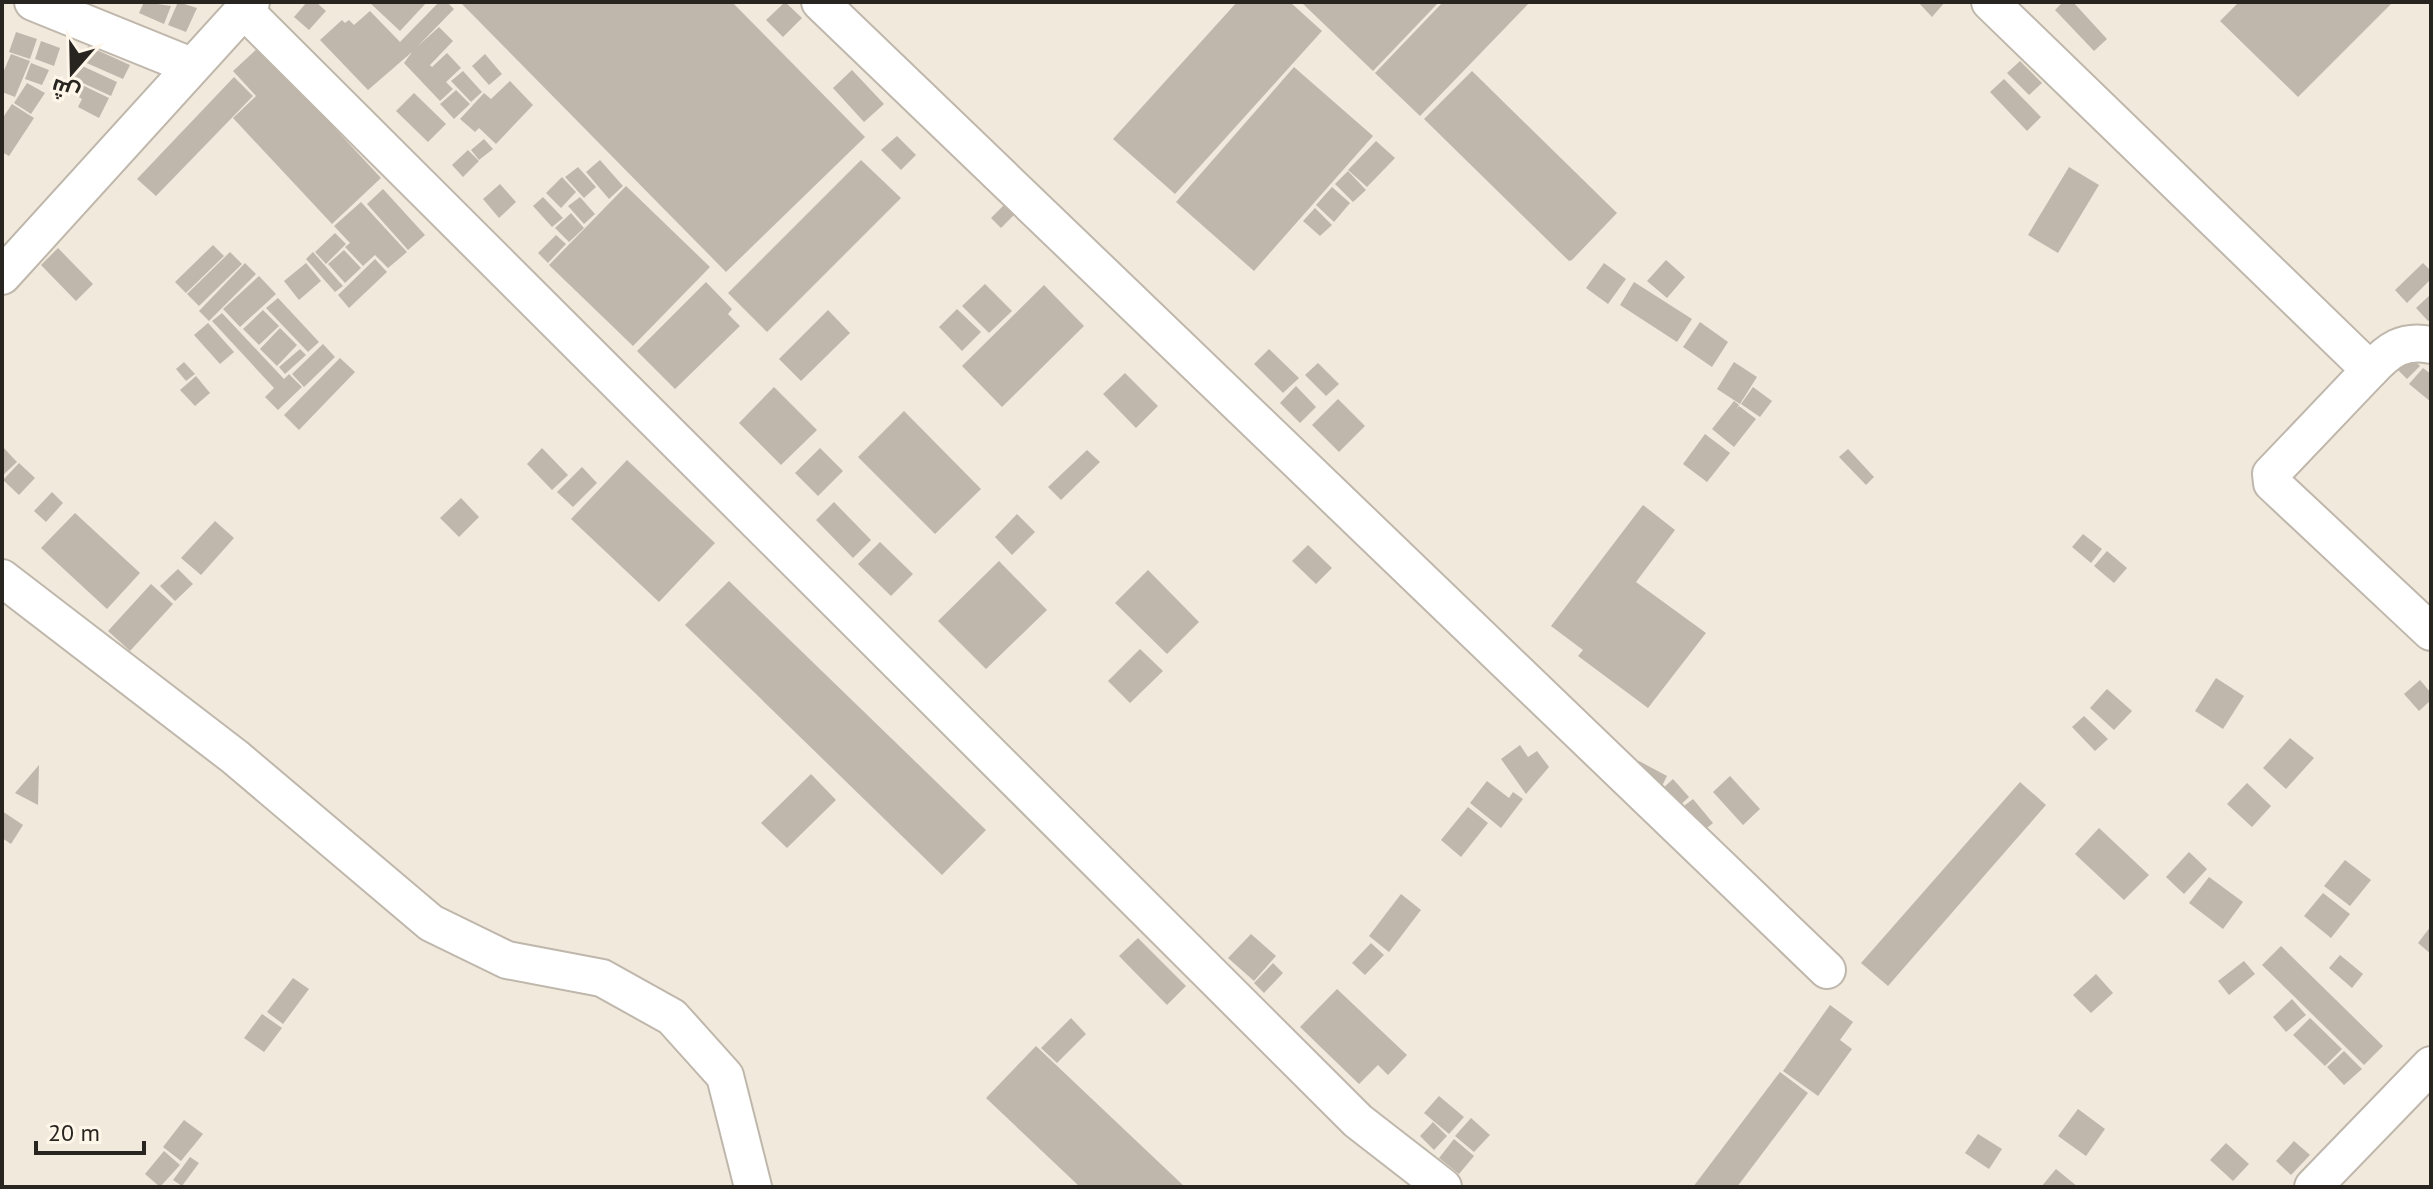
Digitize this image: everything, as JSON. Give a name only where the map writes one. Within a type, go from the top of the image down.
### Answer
[{"type":"street","points":[[33,2],[191,66]]},
{"type":"street","points":[[820,2],[1827,970]]},
{"type":"street","points":[[1990,2],[2370,370]]},
{"type":"street","points":[[2,276],[248,6],[1358,1121],[1443,1187]]},
{"type":"street","points":[[2431,345],[2410,342],[2400,345],[2370,370],[2271,474],[2272,483],[2431,632]]},
{"type":"street","points":[[2,578],[235,757],[431,923],[507,960],[602,978],[672,1017],[725,1076],[753,1187]]},
{"type":"street","points":[[2313,1187],[2431,1065]]},
{"type":"building","points":[[144,2],[171,6],[164,24],[139,13]]},
{"type":"building","points":[[178,2],[197,8],[186,32],[168,25]]},
{"type":"building","points":[[307,2],[316,2],[326,11],[309,30],[294,17]]},
{"type":"building","points":[[369,2],[427,2],[400,31]]},
{"type":"building","points":[[439,2],[447,2],[454,9],[418,46],[439,27],[453,41],[430,65],[432,67],[447,53],[461,68],[446,82],[453,89],[440,101],[404,63],[412,52],[368,90],[320,40],[342,20],[345,23],[349,20],[354,25],[370,11],[400,42]]},
{"type":"building","points":[[460,2],[732,2],[865,137],[726,272]]},
{"type":"building","points":[[785,2],[802,18],[783,37],[766,20]]},
{"type":"building","points":[[1237,2],[1290,2],[1322,31],[1175,194],[1113,139]]},
{"type":"building","points":[[1301,2],[1439,2],[1373,71]]},
{"type":"building","points":[[1443,2],[1530,2],[1420,116],[1375,73]]},
{"type":"building","points":[[1918,2],[1945,2],[1932,17]]},
{"type":"building","points":[[2063,2],[2073,2],[2107,39],[2094,51],[2055,10]]},
{"type":"building","points":[[2239,2],[2393,2],[2298,97],[2220,21]]},
{"type":"building","points":[[16,32],[37,39],[30,59],[9,52]]},
{"type":"building","points":[[41,41],[60,48],[54,66],[35,59]]},
{"type":"building","points":[[88,46],[130,65],[123,79],[82,61]]},
{"type":"building","points":[[259,47],[381,178],[332,224],[233,118],[256,96],[233,71]]},
{"type":"building","points":[[11,54],[30,61],[15,97],[2,92],[2,75]]},
{"type":"building","points":[[485,54],[502,74],[489,85],[472,66]]},
{"type":"building","points":[[2020,61],[2042,83],[2029,95],[2007,73]]},
{"type":"building","points":[[31,63],[49,70],[42,85],[25,79]]},
{"type":"building","points":[[78,64],[117,82],[111,96],[72,78]]},
{"type":"building","points":[[1294,67],[1373,136],[1254,271],[1176,202]]},
{"type":"building","points":[[852,70],[884,104],[864,122],[833,88]]},
{"type":"building","points":[[463,71],[482,92],[471,102],[451,81]]},
{"type":"building","points":[[1472,71],[1617,213],[1572,260],[1569,261],[1424,119]]},
{"type":"building","points":[[234,77],[253,96],[156,196],[137,179]]},
{"type":"building","points":[[2004,79],[2041,117],[2027,131],[1990,92]]},
{"type":"building","points":[[510,81],[533,105],[496,144],[479,128],[475,132],[460,119],[484,93],[491,99]]},
{"type":"building","points":[[27,83],[45,93],[31,114],[14,103]]},
{"type":"building","points":[[80,84],[109,98],[99,118],[78,107],[82,99],[75,95]]},
{"type":"building","points":[[456,90],[470,104],[454,119],[440,104]]},
{"type":"building","points":[[414,93],[446,124],[428,142],[396,111]]},
{"type":"building","points":[[12,104],[34,118],[9,156],[2,152],[2,119]]},
{"type":"building","points":[[897,136],[916,155],[901,170],[881,150]]},
{"type":"building","points":[[484,139],[493,149],[479,160],[471,150]]},
{"type":"building","points":[[1376,141],[1395,158],[1367,187],[1348,170]]},
{"type":"building","points":[[468,150],[479,161],[463,177],[452,165]]},
{"type":"building","points":[[600,160],[623,186],[609,199],[586,172]]},
{"type":"building","points":[[861,160],[901,198],[767,332],[728,293]]},
{"type":"building","points":[[578,167],[596,187],[584,198],[565,177]]},
{"type":"building","points":[[2069,167],[2099,185],[2058,253],[2028,235]]},
{"type":"building","points":[[1348,171],[1366,190],[1353,202],[1335,184]]},
{"type":"building","points":[[562,177],[576,192],[561,208],[546,193]]},
{"type":"building","points":[[500,184],[516,202],[499,218],[483,199]]},
{"type":"building","points":[[626,186],[710,267],[633,346],[549,265]]},
{"type":"building","points":[[1332,187],[1350,203],[1334,222],[1316,205]]},
{"type":"building","points":[[383,189],[425,235],[408,250],[367,204]]},
{"type":"building","points":[[543,197],[563,218],[552,227],[533,206]]},
{"type":"building","points":[[580,197],[595,214],[584,224],[568,206]]},
{"type":"building","points":[[361,202],[407,252],[388,268],[375,255],[363,266],[345,247],[350,243],[334,226]]},
{"type":"building","points":[[1006,203],[1016,213],[1001,228],[991,218]]},
{"type":"building","points":[[1315,208],[1332,225],[1320,236],[1303,221]]},
{"type":"building","points":[[571,213],[584,228],[569,242],[555,228]]},
{"type":"building","points":[[335,233],[346,244],[326,264],[315,252]]},
{"type":"building","points":[[556,235],[566,244],[548,263],[538,253]]},
{"type":"building","points":[[213,245],[224,256],[186,293],[175,282]]},
{"type":"building","points":[[58,248],[93,284],[76,301],[41,265]]},
{"type":"building","points":[[344,250],[361,268],[345,283],[328,264]]},
{"type":"building","points":[[230,252],[242,264],[199,306],[187,294]]},
{"type":"building","points":[[313,252],[343,286],[335,292],[306,259]]},
{"type":"building","points":[[375,259],[387,272],[349,308],[338,295]]},
{"type":"building","points":[[1666,260],[1685,277],[1667,298],[1647,281]]},
{"type":"building","points":[[245,263],[256,274],[209,321],[199,311]]},
{"type":"building","points":[[306,263],[321,281],[299,300],[284,281]]},
{"type":"building","points":[[1604,263],[1626,279],[1608,304],[1586,288]]},
{"type":"building","points":[[2423,263],[2431,271],[2431,279],[2407,303],[2395,290]]},
{"type":"building","points":[[259,276],[276,294],[240,327],[223,309]]},
{"type":"building","points":[[706,282],[732,309],[728,314],[740,326],[675,389],[637,351]]},
{"type":"building","points":[[1634,282],[1692,319],[1677,342],[1620,305]]},
{"type":"building","points":[[985,284],[1012,311],[989,333],[962,306]]},
{"type":"building","points":[[1044,285],[1084,326],[1002,407],[962,366]]},
{"type":"building","points":[[2431,294],[2431,319],[2428,321],[2416,308]]},
{"type":"building","points":[[278,298],[319,342],[308,352],[266,308]]},
{"type":"building","points":[[957,309],[981,332],[962,351],[939,327]]},
{"type":"building","points":[[263,310],[279,326],[259,345],[243,329]]},
{"type":"building","points":[[828,310],[850,333],[801,381],[779,359]]},
{"type":"building","points":[[222,313],[284,379],[289,374],[302,387],[278,410],[265,397],[274,388],[212,321]]},
{"type":"building","points":[[1700,322],[1728,342],[1712,367],[1683,347]]},
{"type":"building","points":[[208,323],[234,352],[220,364],[194,335]]},
{"type":"building","points":[[280,328],[297,345],[277,366],[260,349]]},
{"type":"building","points":[[323,344],[335,357],[304,387],[292,374]]},
{"type":"building","points":[[300,349],[306,355],[285,374],[279,367]]},
{"type":"building","points":[[1269,349],[1299,378],[1283,393],[1254,364]]},
{"type":"building","points":[[2407,353],[2420,366],[2407,379],[2394,366]]},
{"type":"building","points":[[340,358],[355,372],[299,430],[284,415]]},
{"type":"building","points":[[184,362],[195,374],[186,381],[176,369]]},
{"type":"building","points":[[1734,362],[1757,377],[1740,404],[1717,389]]},
{"type":"building","points":[[1318,363],[1339,384],[1326,396],[1305,375]]},
{"type":"building","points":[[2423,368],[2431,374],[2431,402],[2409,384]]},
{"type":"building","points":[[1125,373],[1158,406],[1136,428],[1103,394]]},
{"type":"building","points":[[196,376],[210,393],[195,406],[180,390]]},
{"type":"building","points":[[1296,386],[1316,407],[1300,423],[1280,403]]},
{"type":"building","points":[[774,387],[817,430],[781,465],[739,423]]},
{"type":"building","points":[[1753,387],[1772,401],[1760,417],[1741,404]]},
{"type":"building","points":[[1338,399],[1365,426],[1339,452],[1312,425]]},
{"type":"building","points":[[1734,401],[1739,405],[1736,410],[1739,406],[1756,419],[1734,447],[1712,429]]},
{"type":"building","points":[[904,411],[981,489],[935,534],[858,457]]},
{"type":"building","points":[[1705,434],[1730,453],[1707,482],[1683,464]]},
{"type":"building","points":[[2,446],[17,462],[2,476]]},
{"type":"building","points":[[542,448],[568,475],[552,490],[527,464]]},
{"type":"building","points":[[820,448],[843,471],[818,496],[795,473]]},
{"type":"building","points":[[1848,449],[1874,477],[1866,485],[1839,457]]},
{"type":"building","points":[[1087,450],[1100,462],[1061,500],[1048,487]]},
{"type":"building","points":[[627,460],[715,543],[659,602],[571,519]]},
{"type":"building","points":[[19,463],[35,478],[19,495],[3,480]]},
{"type":"building","points":[[582,467],[597,483],[573,507],[557,492]]},
{"type":"building","points":[[52,492],[63,503],[46,522],[34,511]]},
{"type":"building","points":[[461,498],[479,517],[459,537],[440,518]]},
{"type":"building","points":[[834,502],[871,540],[853,558],[816,520]]},
{"type":"building","points":[[1643,505],[1675,530],[1636,582],[1706,633],[1648,708],[1578,656],[1583,650],[1551,626]]},
{"type":"building","points":[[75,513],[140,573],[107,609],[41,548]]},
{"type":"building","points":[[1017,514],[1035,532],[1012,555],[995,537]]},
{"type":"building","points":[[215,521],[234,538],[201,575],[181,558]]},
{"type":"building","points":[[2083,534],[2102,549],[2091,563],[2072,547]]},
{"type":"building","points":[[880,542],[913,574],[891,596],[858,564]]},
{"type":"building","points":[[1308,545],[1332,568],[1316,584],[1292,561]]},
{"type":"building","points":[[2107,551],[2127,568],[2114,583],[2094,566]]},
{"type":"building","points":[[999,561],[1047,610],[986,669],[938,621]]},
{"type":"building","points":[[178,569],[193,584],[175,601],[160,586]]},
{"type":"building","points":[[1148,570],[1199,622],[1167,654],[1115,603]]},
{"type":"building","points":[[729,581],[986,830],[942,875],[685,625]]},
{"type":"building","points":[[151,584],[173,604],[130,651],[108,631]]},
{"type":"building","points":[[1140,649],[1163,671],[1130,703],[1108,681]]},
{"type":"building","points":[[2216,678],[2244,696],[2223,729],[2195,711]]},
{"type":"building","points":[[2420,680],[2431,693],[2431,700],[2419,711],[2404,694]]},
{"type":"building","points":[[2107,689],[2132,711],[2114,730],[2090,708]]},
{"type":"building","points":[[2084,716],[2108,739],[2095,751],[2072,727]]},
{"type":"building","points":[[2290,738],[2314,758],[2286,789],[2263,768]]},
{"type":"building","points":[[1520,745],[1528,757],[1537,751],[1549,767],[1526,794],[1501,759]]},
{"type":"building","points":[[1639,761],[1667,776],[1660,790],[1632,774]]},
{"type":"building","points":[[39,765],[38,805],[15,793]]},
{"type":"building","points":[[811,774],[836,800],[787,848],[761,823]]},
{"type":"building","points":[[1730,776],[1760,809],[1743,825],[1713,792]]},
{"type":"building","points":[[1673,779],[1689,797],[1677,808],[1661,790]]},
{"type":"building","points":[[1487,781],[1509,798],[1513,792],[1523,799],[1501,828],[1470,803]]},
{"type":"building","points":[[2020,782],[2046,805],[1888,986],[1861,963]]},
{"type":"building","points":[[2247,783],[2271,806],[2252,827],[2227,804]]},
{"type":"building","points":[[1693,799],[1713,823],[1701,833],[1680,809]]},
{"type":"building","points":[[1468,807],[1488,823],[1461,857],[1441,840]]},
{"type":"building","points":[[2,811],[23,825],[11,844],[2,838]]},
{"type":"building","points":[[2099,828],[2149,875],[2124,900],[2075,854]]},
{"type":"building","points":[[2189,852],[2207,869],[2184,894],[2166,877]]},
{"type":"building","points":[[2345,860],[2371,880],[2350,906],[2324,886]]},
{"type":"building","points":[[2209,877],[2243,902],[2223,929],[2189,903]]},
{"type":"building","points":[[2323,893],[2350,914],[2331,938],[2304,916]]},
{"type":"building","points":[[1401,894],[1421,910],[1389,952],[1369,936]]},
{"type":"building","points":[[2431,926],[2431,954],[2418,943]]},
{"type":"building","points":[[1251,934],[1276,956],[1254,981],[1228,958]]},
{"type":"building","points":[[1138,938],[1186,986],[1167,1005],[1119,956]]},
{"type":"building","points":[[1371,943],[1384,955],[1365,975],[1352,963]]},
{"type":"building","points":[[2281,946],[2383,1046],[2364,1065],[2262,965]]},
{"type":"building","points":[[2340,955],[2363,974],[2352,988],[2329,968]]},
{"type":"building","points":[[2244,961],[2255,974],[2229,995],[2218,981]]},
{"type":"building","points":[[1273,963],[1283,973],[1264,993],[1254,983]]},
{"type":"building","points":[[2096,974],[2113,993],[2091,1013],[2073,995]]},
{"type":"building","points":[[293,978],[309,989],[283,1024],[267,1012]]},
{"type":"building","points":[[1337,989],[1407,1055],[1388,1075],[1378,1065],[1359,1084],[1300,1027]]},
{"type":"building","points":[[2292,999],[2306,1015],[2286,1032],[2273,1017]]},
{"type":"building","points":[[1830,1005],[1853,1022],[1840,1040],[1852,1049],[1818,1096],[1783,1071]]},
{"type":"building","points":[[262,1014],[282,1028],[264,1052],[244,1038]]},
{"type":"building","points":[[1071,1018],[1086,1034],[1057,1063],[1041,1048]]},
{"type":"building","points":[[2310,1018],[2342,1049],[2325,1066],[2293,1035]]},
{"type":"building","points":[[1036,1046],[1185,1187],[1080,1187],[986,1098]]},
{"type":"building","points":[[2344,1051],[2362,1069],[2344,1085],[2327,1067]]},
{"type":"building","points":[[1780,1072],[1808,1093],[1737,1187],[1693,1187]]},
{"type":"building","points":[[1439,1096],[1464,1117],[1449,1134],[1424,1113]]},
{"type":"building","points":[[2078,1109],[2105,1129],[2086,1156],[2058,1136]]},
{"type":"building","points":[[1471,1118],[1490,1135],[1474,1152],[1455,1136]]},
{"type":"building","points":[[184,1120],[203,1134],[181,1161],[163,1147]]},
{"type":"building","points":[[1433,1122],[1447,1136],[1434,1150],[1420,1136]]},
{"type":"building","points":[[1978,1134],[2002,1149],[1989,1169],[1965,1153]]},
{"type":"building","points":[[1454,1139],[1474,1156],[1459,1174],[1439,1158]]},
{"type":"building","points":[[2294,1141],[2310,1155],[2291,1175],[2276,1161]]},
{"type":"building","points":[[2226,1143],[2249,1164],[2233,1181],[2210,1160]]},
{"type":"building","points":[[164,1151],[180,1165],[160,1187],[145,1174]]},
{"type":"building","points":[[190,1157],[199,1163],[182,1186],[173,1180]]},
{"type":"building","points":[[2056,1169],[2078,1187],[2041,1187]]}]
